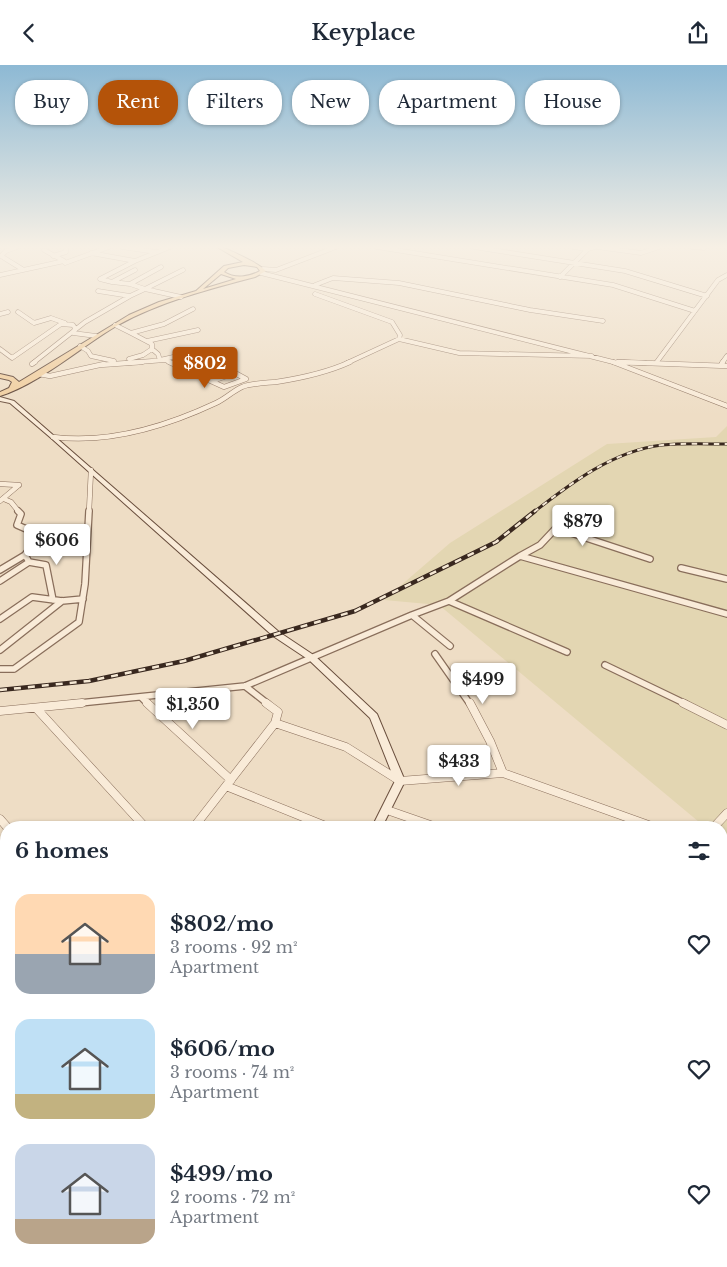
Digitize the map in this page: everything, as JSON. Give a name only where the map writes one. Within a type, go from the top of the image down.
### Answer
[{"type":"main road","points":[[0,394],[39,374],[80,346],[132,315],[165,303]]},
{"type":"main road","points":[[3,377],[39,374]]},
{"type":"main road","points":[[3,377],[16,382],[12,388]]},
{"type":"street","points":[[32,364],[85,322],[118,303]]},
{"type":"street","points":[[341,303],[392,322],[400,335],[398,339]]},
{"type":"street","points":[[386,303],[614,362],[727,406]]},
{"type":"street","points":[[496,303],[603,321]]},
{"type":"street","points":[[670,303],[695,311]]},
{"type":"street","points":[[656,363],[701,303]]},
{"type":"street","points":[[131,333],[164,324],[192,309]]},
{"type":"street","points":[[0,314],[8,312]]},
{"type":"street","points":[[18,313],[34,323],[51,318],[75,328],[73,333]]},
{"type":"street","points":[[0,349],[12,357],[61,324],[66,324]]},
{"type":"street","points":[[114,325],[152,344],[152,349],[158,354],[160,360],[224,387],[246,379],[235,373],[212,381]]},
{"type":"street","points":[[148,341],[198,330]]},
{"type":"street","points":[[73,333],[96,336]]},
{"type":"street","points":[[53,437],[68,439],[98,437],[150,428],[218,402],[243,387],[306,377],[330,371],[398,339],[459,353],[592,356]]},
{"type":"street","points":[[80,346],[88,351],[91,356],[115,361]]},
{"type":"street","points":[[39,374],[50,376],[115,361],[133,359],[152,349]]},
{"type":"street","points":[[100,365],[160,360],[182,355],[207,368]]},
{"type":"street","points":[[721,365],[727,356]]},
{"type":"street","points":[[614,362],[727,366]]},
{"type":"street","points":[[12,388],[12,402]]},
{"type":"street","points":[[0,399],[12,402],[276,634],[312,658],[374,716],[400,781],[381,821]]},
{"type":"street","points":[[0,669],[14,669],[79,622],[88,567],[88,493],[90,471]]},
{"type":"street","points":[[0,483],[19,485],[2,500]]},
{"type":"street","points":[[0,570],[25,555],[40,535],[17,525],[21,514],[11,502],[2,500]]},
{"type":"street","points":[[0,711],[245,686],[448,601],[540,545],[556,528],[650,559]]},
{"type":"street","points":[[25,555],[29,562]]},
{"type":"street","points":[[520,556],[727,614]]},
{"type":"street","points":[[0,581],[29,562],[46,565],[54,600]]},
{"type":"street","points":[[681,568],[727,579]]},
{"type":"street","points":[[0,619],[32,597],[62,601],[83,599]]},
{"type":"street","points":[[0,650],[62,601]]},
{"type":"street","points":[[448,601],[567,652]]},
{"type":"street","points":[[412,615],[450,645]]},
{"type":"street","points":[[435,654],[453,676],[491,739],[503,773]]},
{"type":"street","points":[[605,665],[639,680],[727,725]]},
{"type":"street","points":[[199,821],[275,723],[278,712],[245,686]]},
{"type":"street","points":[[141,697],[228,783],[314,821]]},
{"type":"street","points":[[36,708],[140,821]]},
{"type":"street","points":[[275,723],[346,747],[400,781],[503,773],[637,821]]},
{"type":"street","points":[[387,810],[419,821]]},
{"type":"shaded area","points":[[727,426],[727,821],[698,821],[439,605],[384,600],[450,543],[607,444],[716,437]]},
{"type":"railway","points":[[534,512],[594,470],[610,461],[644,448],[662,445],[727,444]]},
{"type":"railway","points":[[0,690],[89,681],[184,661],[355,611],[496,542],[535,511]]}]
